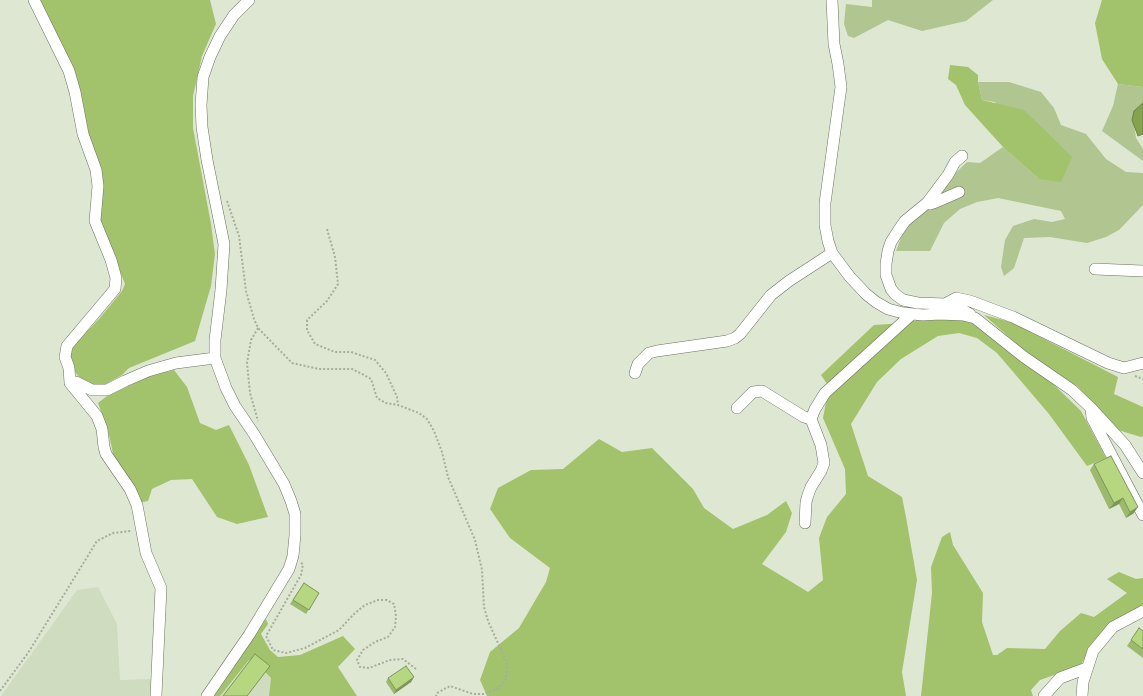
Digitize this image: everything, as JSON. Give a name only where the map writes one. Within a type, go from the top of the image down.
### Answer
[{"type":"street","points":[[34,0],[69,72],[75,92],[83,134],[96,170],[98,186],[95,221],[111,260],[116,278],[115,289],[67,346],[65,357],[69,368],[70,383],[97,416],[102,429],[106,454],[130,489],[137,505],[146,553],[161,588],[156,696]]},
{"type":"street","points":[[207,696],[253,629],[289,569],[293,556],[295,514],[291,501],[284,484],[235,406],[226,388],[215,358],[215,340],[221,290],[224,244],[202,127],[201,105],[203,77],[220,36],[234,15],[249,0]]},
{"type":"street","points":[[832,0],[834,44],[841,87],[825,203],[825,225],[832,253],[850,277],[876,302],[888,309],[912,314],[951,315],[976,318]]},
{"type":"street","points":[[962,156],[955,162],[948,175],[927,203],[905,221],[891,242],[886,264],[886,275],[891,289],[903,300],[918,303],[945,304],[964,310],[976,318],[1024,357],[1072,390],[1125,445],[1143,473]]},
{"type":"street","points":[[927,203],[930,204],[936,202],[959,192]]},
{"type":"street","points":[[635,373],[638,364],[649,353],[727,341],[735,338],[740,334],[771,295],[789,281],[832,253]]},
{"type":"street","points":[[1095,269],[1143,271]]},
{"type":"street","points":[[945,304],[956,298],[970,301],[1014,317],[1108,363],[1124,368],[1143,362]]},
{"type":"street","points":[[805,523],[806,502],[808,495],[824,463],[821,445],[810,419],[814,409],[824,394],[912,314]]},
{"type":"street","points":[[70,383],[76,382],[92,390],[107,390],[148,371],[176,363],[215,358]]},
{"type":"street","points":[[737,408],[754,392],[762,390],[804,417],[810,419]]},
{"type":"street","points":[[1091,408],[1092,418],[1143,515]]},
{"type":"street","points":[[1082,696],[1083,682],[1093,651],[1113,627],[1143,611]]},
{"type":"street","points":[[1044,696],[1060,678],[1087,668]]},
{"type":"path","points":[[216,201],[226,200],[239,236],[246,291],[258,328],[292,363],[319,369],[352,370],[371,379],[377,398],[386,404],[398,405],[419,413],[427,419],[434,431],[442,452],[448,477],[475,540],[482,570],[484,607],[488,621],[507,663],[506,679],[499,688],[484,694],[473,694],[450,686],[437,693],[436,696]]},
{"type":"path","points":[[327,229],[335,257],[338,284],[327,301],[307,320],[307,330],[315,344],[335,352],[351,352],[375,360],[386,373],[398,405]]},
{"type":"path","points":[[254,434],[260,425],[250,393],[247,363],[251,340],[258,328]]},
{"type":"path","points":[[0,691],[28,652],[97,541],[114,533],[141,529]]},
{"type":"path","points":[[293,556],[303,564],[301,575],[266,636],[273,650],[286,653],[305,648],[340,630],[355,613],[365,605],[378,600],[386,600],[394,604],[396,616],[395,627],[388,637],[374,642],[363,650],[357,660],[360,667],[369,668],[390,660],[403,659],[416,669]]},
{"type":"shaded area","points":[[36,0],[210,0],[216,24],[202,56],[193,96],[193,128],[211,224],[215,254],[211,286],[195,341],[129,368],[122,375],[104,385],[91,385],[80,379],[72,367],[70,356],[74,345],[99,319],[122,291],[125,284],[99,219],[88,133]]},
{"type":"shaded area","points":[[872,0],[993,0],[966,21],[922,31],[888,20],[854,38],[848,36],[844,24],[846,4],[872,7]]},
{"type":"shaded area","points":[[1102,0],[1143,0],[1143,87],[1118,84],[1102,59],[1095,23]]},
{"type":"shaded area","points":[[950,65],[968,67],[978,75],[982,100],[1024,110],[1072,157],[1061,182],[1039,179],[1003,147],[965,105],[956,85],[948,79]]},
{"type":"shaded area","points":[[978,82],[1009,82],[1041,92],[1054,108],[1061,125],[1086,134],[1106,159],[1126,172],[1143,173],[1143,205],[1119,230],[1106,237],[1087,243],[1050,237],[1024,238],[1014,268],[1004,276],[1001,267],[1005,240],[1013,226],[1034,219],[1052,222],[1065,219],[1061,211],[998,198],[977,202],[960,209],[944,223],[930,251],[896,251],[903,232],[929,199],[967,162],[980,163],[1003,147],[1039,179],[995,102],[982,100]]},
{"type":"shaded area","points":[[1118,84],[1143,87],[1143,105],[1133,119],[1136,138],[1143,149],[1143,161],[1102,131],[1113,106]]},
{"type":"shaded area","points":[[1143,103],[1143,134],[1138,136],[1132,120],[1134,111]]},
{"type":"shaded area","points":[[984,315],[1011,322],[1118,377],[1114,394],[1143,407],[1143,436],[1141,437],[1118,430],[1077,386],[1029,355]]},
{"type":"shaded area","points":[[934,316],[975,318],[1049,380],[1081,411],[1106,458],[1087,466],[1049,414],[997,353],[977,338],[959,333],[938,336],[901,359],[877,382],[851,424],[868,476],[902,497],[917,580],[902,672],[906,696],[487,696],[480,680],[490,652],[519,628],[546,582],[550,568],[510,538],[490,509],[498,488],[531,470],[563,469],[599,439],[622,452],[652,448],[693,489],[704,508],[733,529],[767,515],[786,501],[792,513],[786,532],[762,564],[808,592],[823,580],[819,538],[827,517],[846,494],[845,469],[823,418],[829,387],[821,375],[874,325],[905,323]]},
{"type":"shaded area","points":[[174,370],[187,387],[200,423],[216,430],[229,425],[249,465],[268,517],[237,524],[217,517],[192,479],[171,480],[152,489],[148,501],[138,503],[115,463],[108,430],[98,403],[107,396],[148,377]]},
{"type":"shaded area","points":[[950,532],[953,545],[983,593],[982,622],[993,655],[997,655],[1007,648],[1045,649],[1060,631],[1081,613],[1094,617],[1127,593],[1107,579],[1119,572],[1136,579],[1143,578],[1143,608],[1094,644],[1080,666],[1040,680],[1031,690],[1033,696],[921,696],[932,593],[931,567],[942,537]]},
{"type":"shaded area","points":[[98,587],[117,624],[120,680],[152,679],[152,696],[1,696],[77,590]]},
{"type":"shaded area","points":[[266,619],[268,624],[261,634],[270,650],[278,657],[300,655],[343,636],[355,649],[338,667],[357,696],[269,696],[271,678],[249,660],[220,696],[213,696]]},
{"type":"shaded area","points":[[249,660],[271,678],[269,696],[220,696]]},
{"type":"building","points":[[1111,456],[1138,507],[1130,512],[1123,498],[1114,503],[1094,464]]},
{"type":"building","points":[[304,583],[319,593],[309,610],[293,600]]},
{"type":"building","points":[[1139,628],[1143,631],[1143,649],[1131,640]]},
{"type":"building","points":[[255,654],[270,666],[247,696],[223,696]]},
{"type":"building","points":[[406,666],[414,677],[396,690],[388,678]]}]
